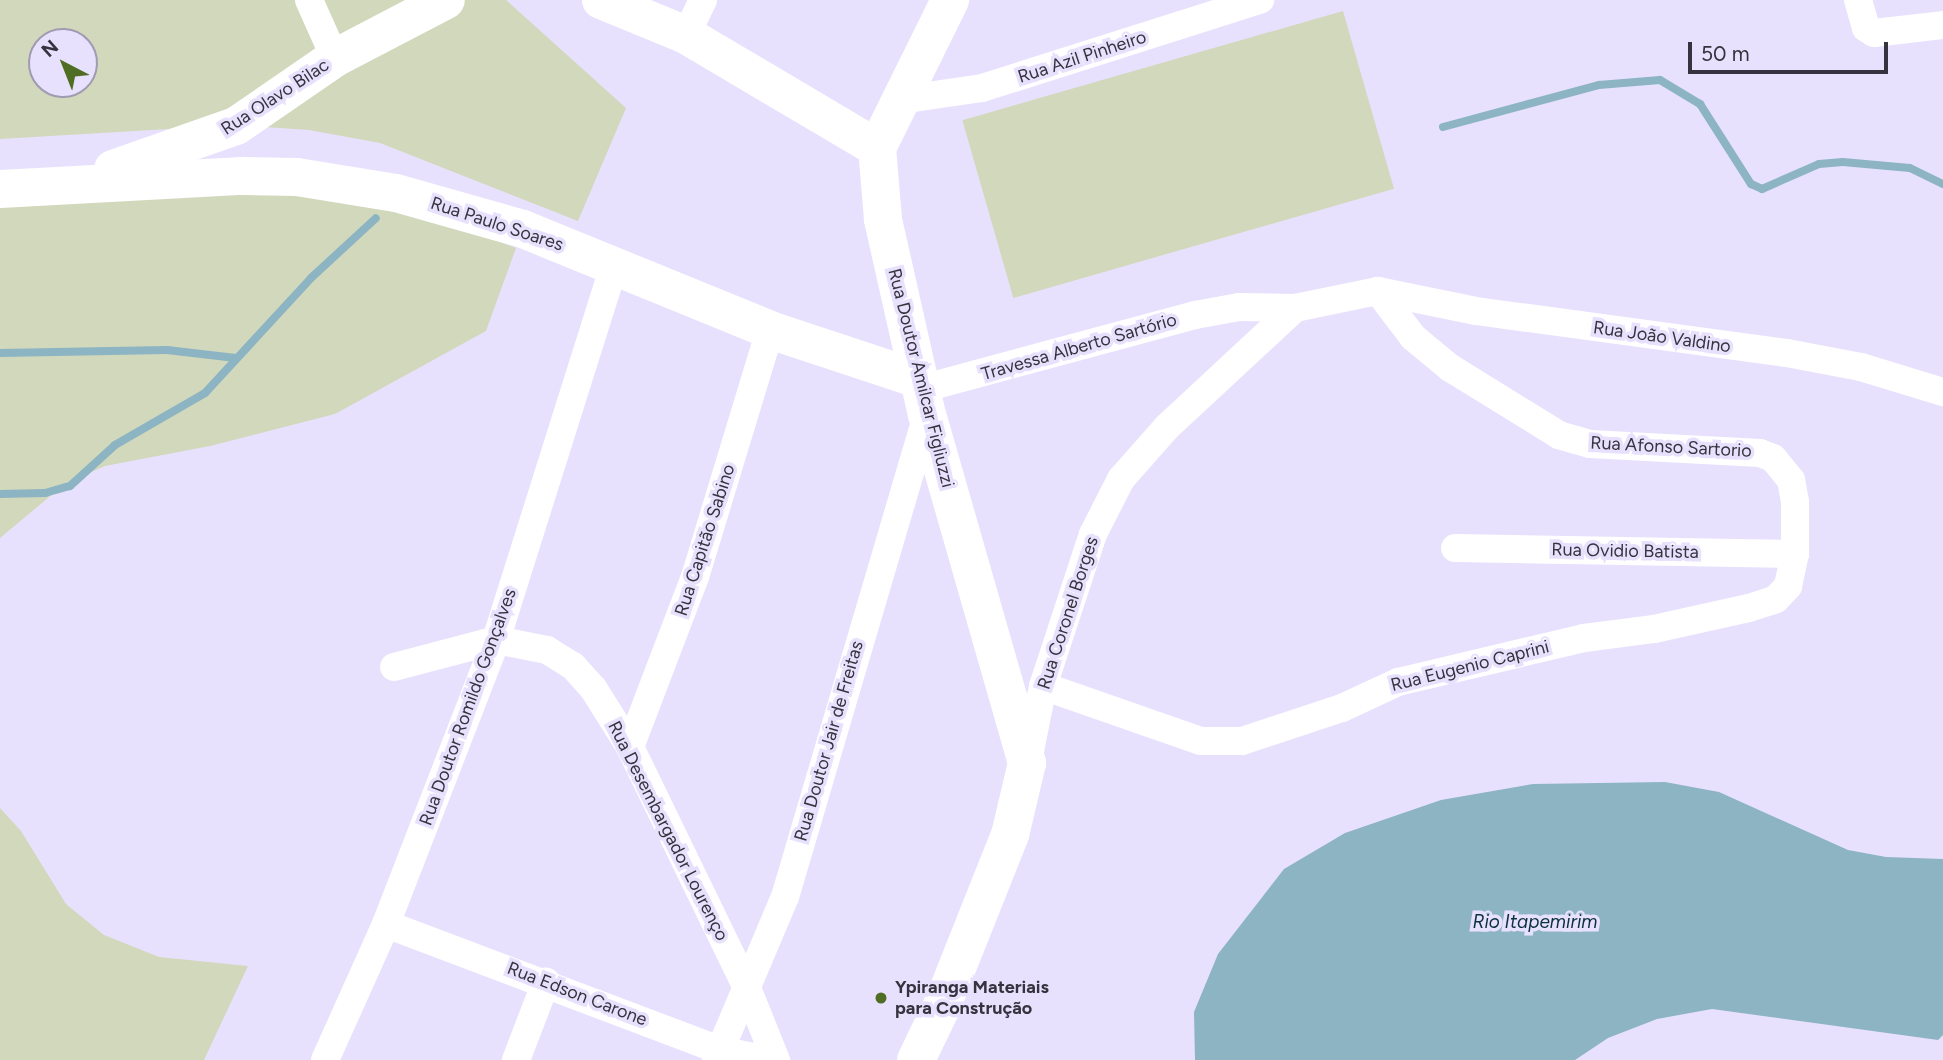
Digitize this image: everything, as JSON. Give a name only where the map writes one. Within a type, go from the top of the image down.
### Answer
[{"type":"street","points":[[309,0],[335,58]]},
{"type":"street","name":"Rua Olavo Bilac","points":[[55,188],[202,141],[236,126],[335,58],[446,0]]},
{"type":"street","points":[[601,0],[675,30]]},
{"type":"street","points":[[626,0],[877,148],[950,0]]},
{"type":"street","points":[[675,30],[703,0]]},
{"type":"street","name":"Rua Azil Pinheiro","points":[[900,100],[982,89],[1260,0]]},
{"type":"street","points":[[1858,0],[1866,28],[1874,33],[1943,26]]},
{"type":"street","name":"Rua Doutor Amilcar Figliuzzi","points":[[877,148],[883,219],[922,394],[1027,763]]},
{"type":"street","name":"Rua Paulo Soares","points":[[55,188],[243,176],[297,177],[396,193],[484,216],[614,265],[922,394]]},
{"type":"street","points":[[0,189],[55,188]]},
{"type":"street","name":"Rua Doutor Romildo Gonçalves","points":[[325,1060],[386,924],[496,640],[614,265]]},
{"type":"street","points":[[1295,308],[1378,291]]},
{"type":"street","name":"Rua Afonso Sartorio","points":[[1378,291],[1412,337],[1496,399],[1559,435],[1590,444],[1760,453],[1773,458],[1791,480],[1797,523],[1795,554]]},
{"type":"street","name":"Rua João Valdino","points":[[1378,291],[1476,311],[1787,353],[1861,367],[1943,392]]},
{"type":"street","name":"Travessa Alberto Sartório","points":[[922,394],[1195,315],[1239,307],[1295,308]]},
{"type":"street","name":"Rua Coronel Borges","points":[[916,1060],[1006,846],[1043,686],[1093,534],[1121,478],[1167,427],[1295,308]]},
{"type":"street","name":"Rua Capitão Sabino","points":[[630,747],[695,577],[770,330]]},
{"type":"street","name":"Rua Doutor Jair de Freitas","points":[[718,1055],[785,897],[922,394]]},
{"type":"street","name":"Rua Ovidio Batista","points":[[1455,548],[1795,554]]},
{"type":"street","name":"Rua Eugenio Caprini","points":[[1043,686],[1201,741],[1242,741],[1342,708],[1398,682],[1465,664],[1767,604],[1788,586],[1795,554]]},
{"type":"street","name":"Rua Desembargador Lourenço","points":[[394,667],[496,640],[547,650],[573,666],[593,688],[630,747],[747,988],[776,1060]]},
{"type":"street","name":"Rua Edson Carone","points":[[386,924],[545,982],[718,1055],[769,1060]]},
{"type":"street","points":[[516,1060],[545,982]]},
{"type":"green space","points":[[0,0],[506,0],[626,108],[578,221],[380,143],[309,130],[236,125],[0,139]]},
{"type":"green space","points":[[1343,11],[1394,189],[1013,298],[962,120]]},
{"type":"green space","points":[[0,187],[365,189],[516,248],[486,331],[335,414],[210,446],[105,466],[66,483],[0,538]]},
{"type":"green space","points":[[0,808],[21,831],[66,904],[104,935],[159,957],[248,966],[204,1060],[0,1060]]},
{"type":"water","name":"Rio Itapemirim","points":[[1665,782],[1719,792],[1848,850],[1886,857],[1943,859],[1943,1035],[1938,1040],[1712,1009],[1657,1019],[1608,1038],[1575,1060],[1195,1060],[1194,1012],[1218,954],[1284,869],[1345,833],[1441,800],[1533,784]]},
{"type":"waterway","points":[[1443,127],[1599,85],[1660,80],[1700,104],[1751,184],[1762,189],[1819,164],[1843,162],[1910,168],[1943,184]]},
{"type":"waterway","points":[[0,494],[45,493],[70,486],[115,445],[205,393],[311,278],[376,218]]},
{"type":"waterway","points":[[0,353],[167,350],[236,358]]},
{"type":"place","name":"Ypiranga Materiais para Construção","points":[[881,998]]}]
